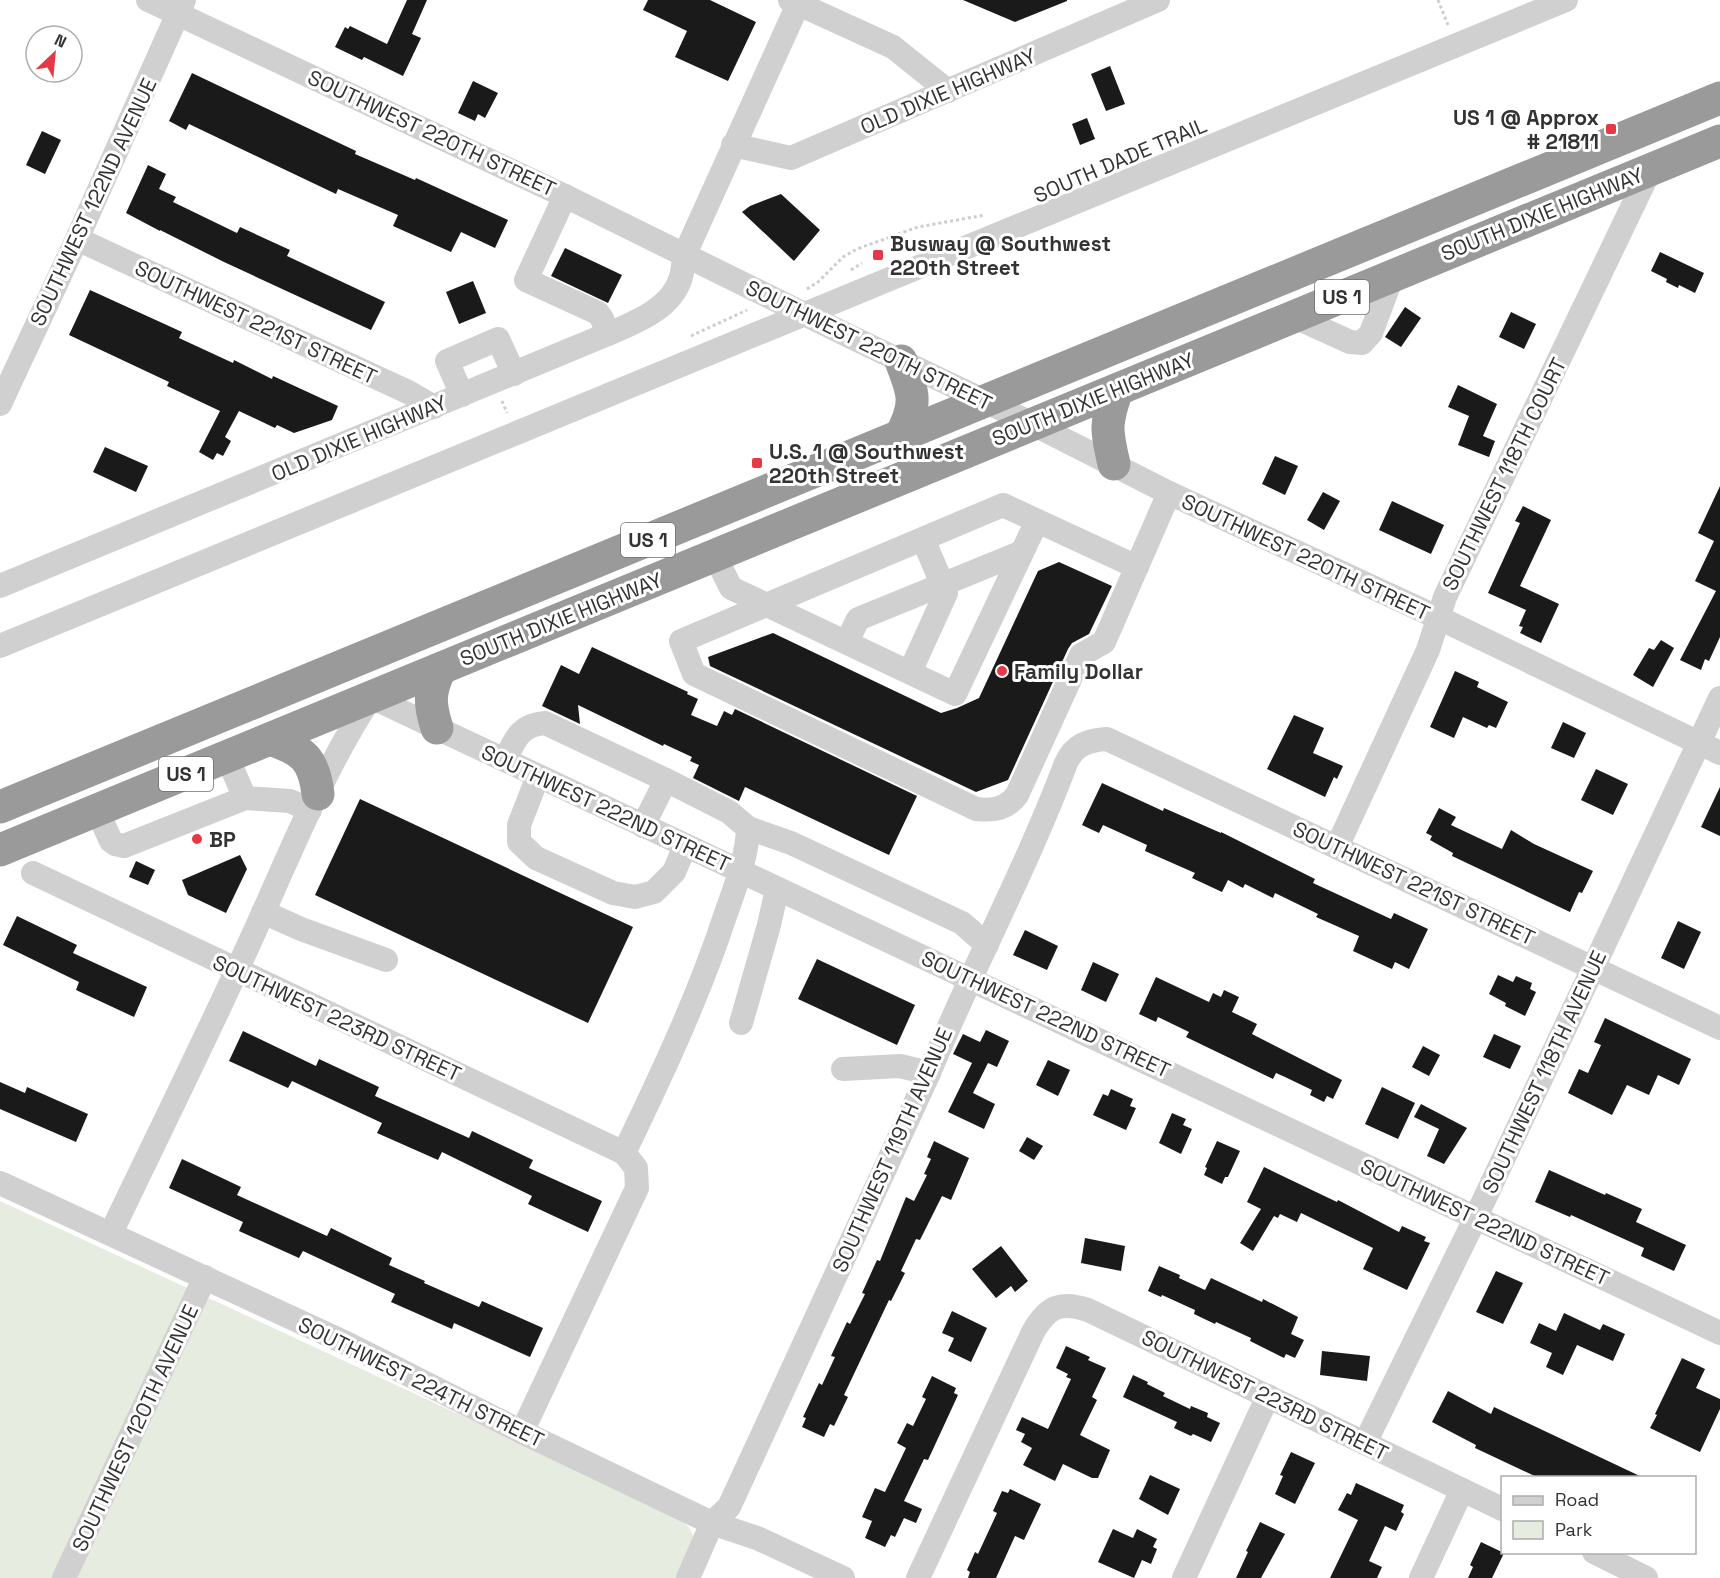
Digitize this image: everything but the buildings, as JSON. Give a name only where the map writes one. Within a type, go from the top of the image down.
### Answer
[{"type":"highway","name":"SOUTH DIXIE HIGHWAY","points":[[0,807],[1720,98]]},
{"type":"highway","points":[[1650,170],[1656,147],[1667,139],[1720,117]]},
{"type":"highway","name":"SOUTH DIXIE HIGHWAY","points":[[0,850],[1720,141]]},
{"type":"highway","points":[[1604,146],[1634,154],[1650,170]]},
{"type":"highway","points":[[1033,424],[1044,400],[1055,390],[1258,307],[1292,274]]},
{"type":"highway","points":[[900,437],[909,419],[913,403],[911,385],[901,361]]},
{"type":"highway","points":[[1114,464],[1106,430],[1117,390]]},
{"type":"highway","points":[[715,556],[750,523],[963,433],[980,421],[986,401]]},
{"type":"highway","points":[[310,679],[337,680],[371,697],[382,673],[394,663],[587,584],[618,553]]},
{"type":"highway","points":[[437,728],[430,700],[440,669]]},
{"type":"highway","points":[[270,739],[291,746],[302,753],[313,767],[314,802]]},
{"type":"street","name":"SOUTHWEST 220TH STREET","points":[[148,0],[181,7],[685,254],[804,302],[901,361],[1033,424],[1169,493],[1439,618],[1710,748]]},
{"type":"street","name":"OLD DIXIE HIGHWAY","points":[[733,145],[791,158],[1158,0]]},
{"type":"street","points":[[0,646],[804,302],[1566,0]]},
{"type":"street","points":[[685,254],[796,1],[893,47],[948,91]]},
{"type":"street","name":"SOUTHWEST 122ND AVENUE","points":[[0,404],[181,7]]},
{"type":"street","name":"SOUTHWEST 118TH COURT","points":[[1337,847],[1428,650],[1445,597],[1650,170]]},
{"type":"street","points":[[565,196],[526,280],[598,313],[608,334]]},
{"type":"street","name":"SOUTHWEST 221ST STREET","points":[[77,239],[408,392],[434,407]]},
{"type":"street","name":"OLD DIXIE HIGHWAY","points":[[0,586],[633,323],[657,309],[667,300],[680,280],[685,254]]},
{"type":"street","points":[[1295,316],[1350,342],[1362,343],[1371,333],[1392,277]]},
{"type":"street","points":[[462,395],[447,361],[498,339],[514,374]]},
{"type":"street","points":[[1137,567],[1004,506],[681,641],[694,674],[976,809],[990,811],[1010,803],[1017,795],[1081,655],[1104,642],[1137,567],[1169,493]]},
{"type":"street","points":[[715,556],[731,588],[955,694],[1036,521]]},
{"type":"street","points":[[910,672],[946,593],[923,539]]},
{"type":"street","points":[[847,642],[858,619],[1022,552]]},
{"type":"street","points":[[111,1233],[237,971],[346,735],[371,697]]},
{"type":"street","name":"SOUTHWEST 222ND STREET","points":[[371,697],[1720,1333]]},
{"type":"street","name":"SOUTHWEST 118TH AVENUE","points":[[1365,1443],[1476,1217],[1593,967],[1710,748],[1720,698]]},
{"type":"street","points":[[505,760],[515,740],[524,729],[532,724],[545,723],[729,812],[748,828],[791,843],[962,922],[987,945]]},
{"type":"street","name":"SOUTHWEST 221ST STREET","points":[[1107,739],[1720,1028]]},
{"type":"street","name":"SOUTHWEST 119TH AVENUE","points":[[688,1578],[712,1523],[729,1507],[929,1073],[955,1009],[987,945],[1071,753],[1075,748],[1093,740],[1107,739]]},
{"type":"street","points":[[227,757],[245,798]]},
{"type":"street","points":[[537,776],[519,825],[519,842],[536,858],[613,893],[635,897],[654,892],[674,872],[685,846]]},
{"type":"street","points":[[644,826],[666,780]]},
{"type":"street","points":[[97,810],[111,841],[124,846],[245,798],[314,802]]},
{"type":"street","points":[[522,1432],[637,1188],[630,1161],[707,971],[741,872],[747,846],[748,828]]},
{"type":"street","name":"SOUTHWEST 223RD STREET","points":[[33,873],[630,1161]]},
{"type":"street","points":[[741,1023],[777,889]]},
{"type":"street","points":[[263,912],[301,929],[386,960]]},
{"type":"street","points":[[843,1069],[900,1066],[929,1073]]},
{"type":"street","name":"SOUTHWEST 224TH STREET","points":[[0,1183],[348,1344],[522,1432],[712,1523],[758,1538],[843,1578]]},
{"type":"street","name":"SOUTHWEST 120TH AVENUE","points":[[64,1578],[205,1277]]},
{"type":"street","name":"SOUTHWEST 223RD STREET","points":[[918,1578],[1032,1332],[1040,1319],[1052,1308],[1061,1306],[1080,1308],[1501,1508]]},
{"type":"street","points":[[1185,1578],[1268,1396]]},
{"type":"street","points":[[1421,1578],[1462,1490]]},
{"type":"street","points":[[1598,1554],[1646,1578]]},
{"type":"path","points":[[1438,0],[1448,25]]},
{"type":"path","points":[[1440,28],[1458,21]]},
{"type":"path","points":[[804,302],[818,282],[843,257],[857,249],[918,227],[970,219],[991,213]]},
{"type":"path","points":[[500,397],[507,413]]},
{"type":"green space","points":[[0,1201],[663,1509],[686,1524],[694,1539],[679,1578],[0,1578]]},
{"type":"place","name":"US 1 @ Approx # 21811","points":[[1611,129]]},
{"type":"place","name":"Busway @ Southwest 220th Street","points":[[878,255]]},
{"type":"place","name":"U.S. 1 @ Southwest 220th Street","points":[[757,463]]},
{"type":"place","name":"Family Dollar","points":[[1002,671]]},
{"type":"place","name":"BP","points":[[197,839]]}]
